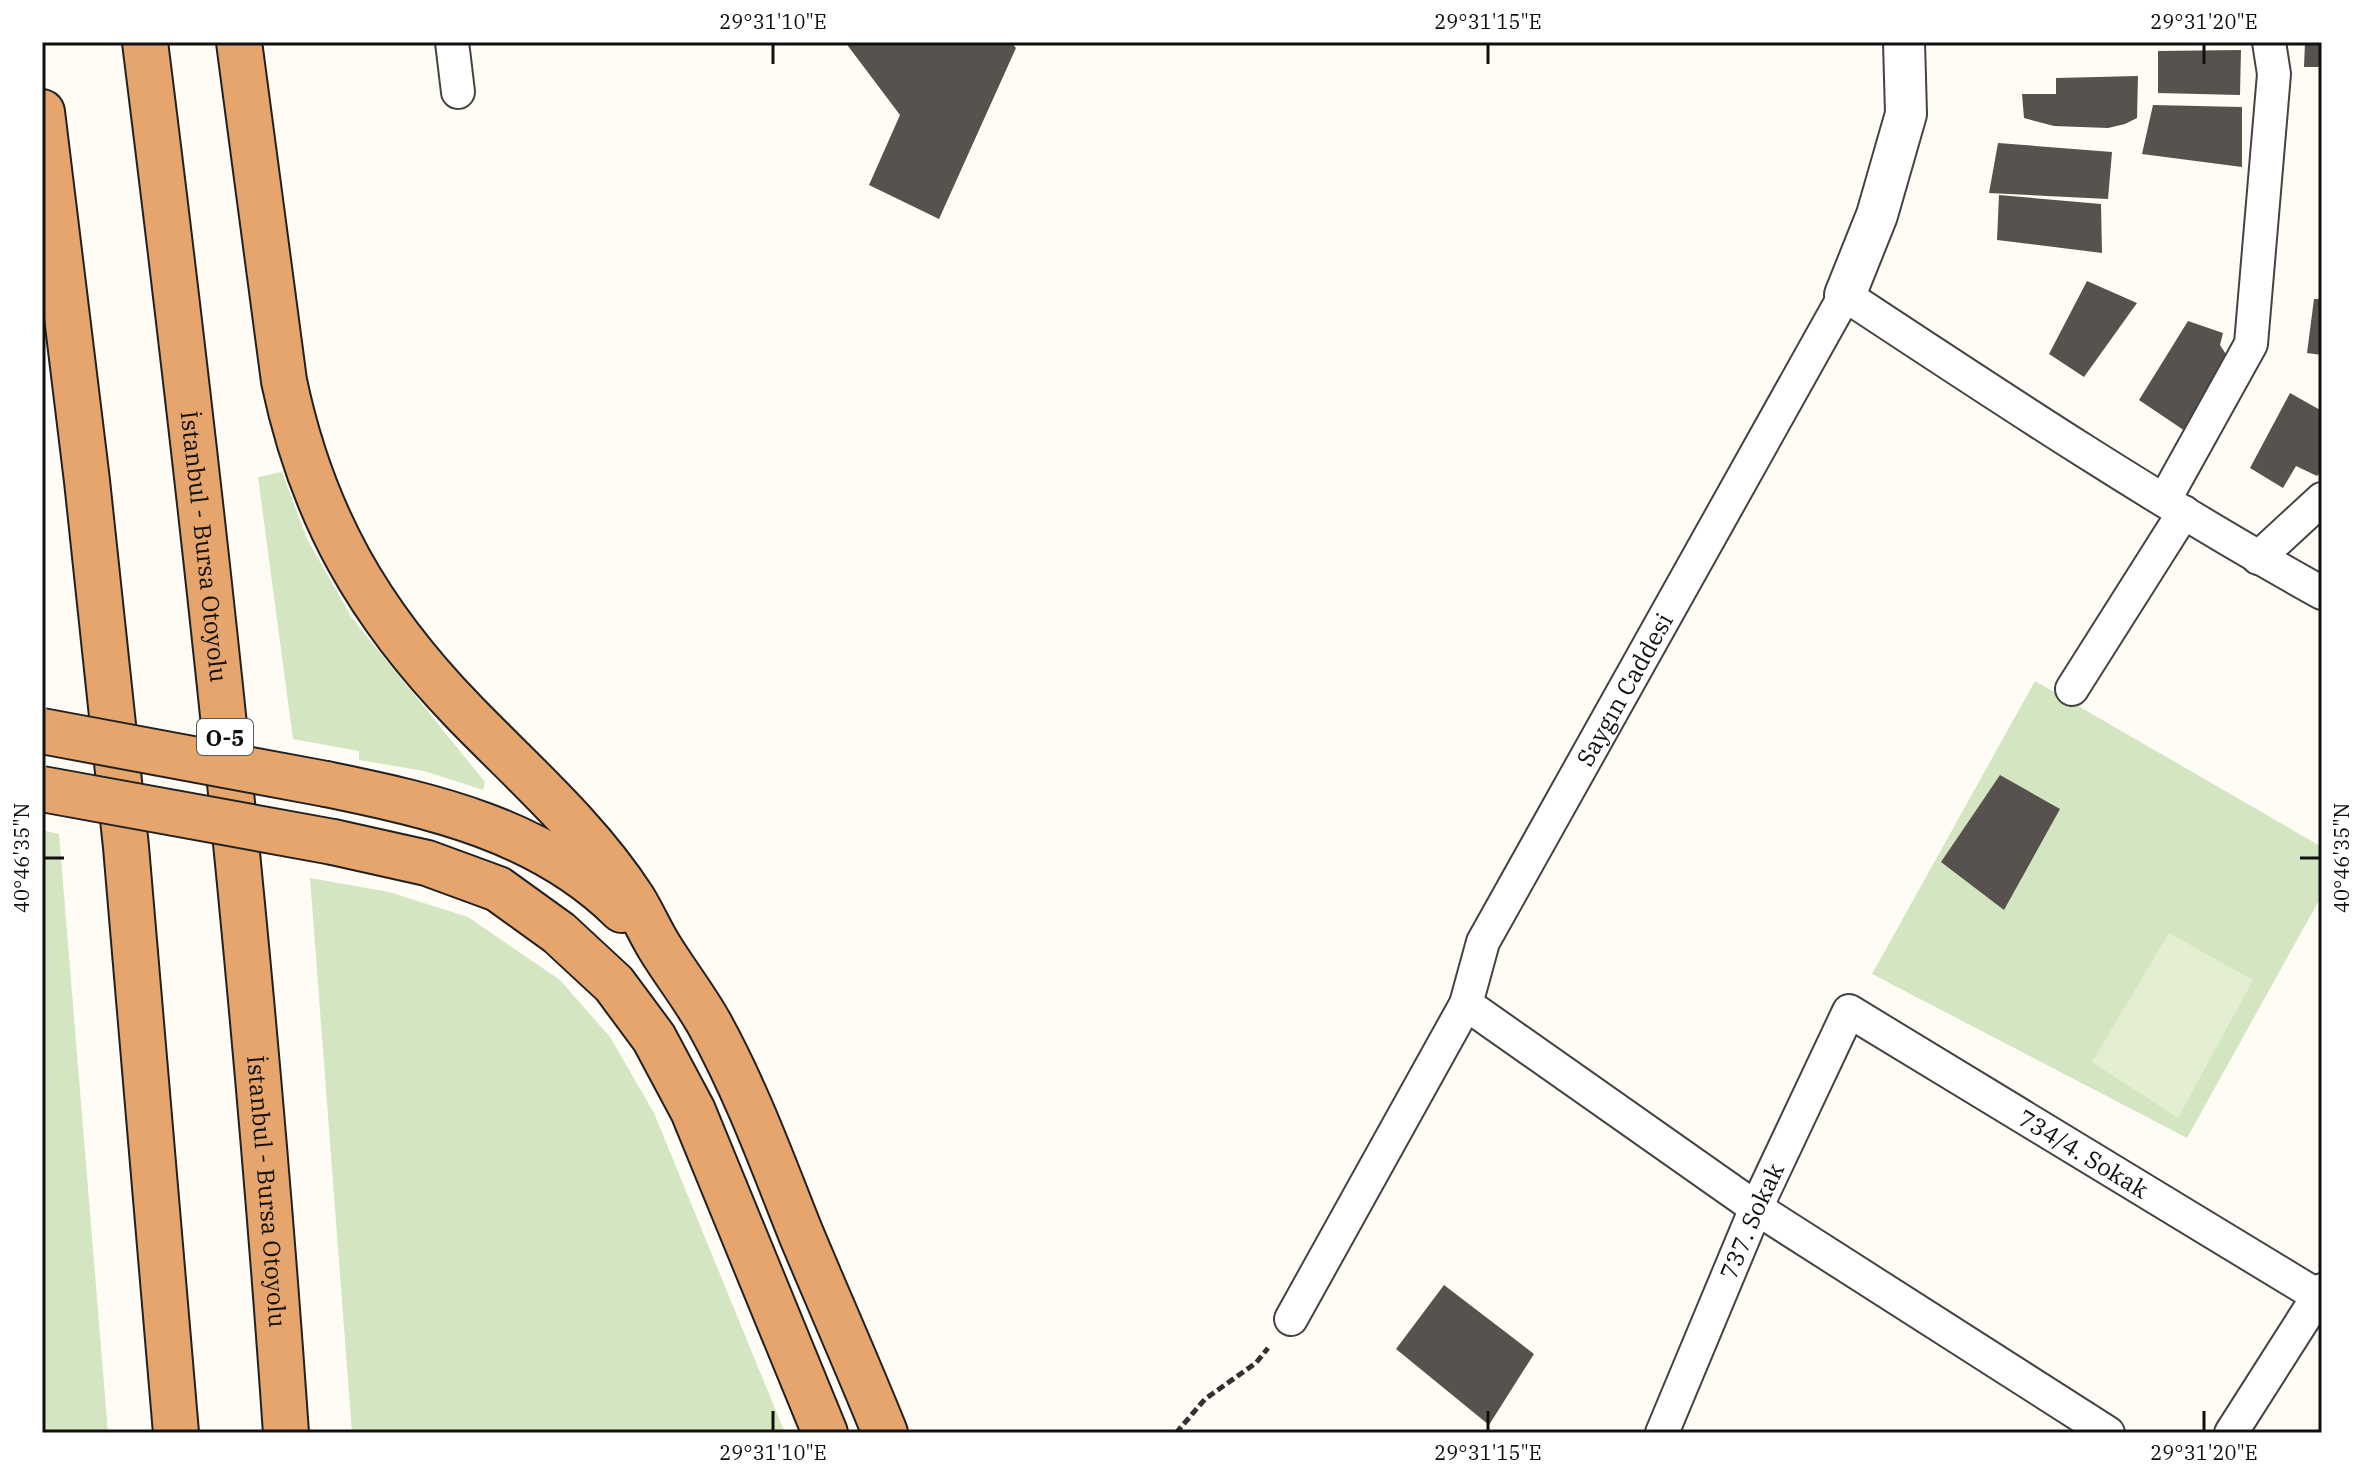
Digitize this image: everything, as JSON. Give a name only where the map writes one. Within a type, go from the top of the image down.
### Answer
[{"type":"highway","name":"İstanbul - Bursa Otoyolu","points":[[145,42],[188,389],[240,880],[271,1218],[286,1433]]},
{"type":"highway","points":[[239,42],[276,334],[294,430],[342,552],[378,609],[420,661],[462,710],[537,785],[607,862],[634,901],[660,948],[685,982],[753,1112],[885,1433]]},
{"type":"highway","points":[[42,112],[124,831],[176,1433]]},
{"type":"highway","points":[[42,731],[418,803],[509,835],[560,862],[610,899],[660,948]]},
{"type":"highway","points":[[42,789],[333,842],[427,863],[498,889],[559,933],[614,984],[654,1038],[693,1111],[825,1433]]},
{"type":"street","points":[[452,42],[458,92]]},
{"type":"street","name":"Saygın Caddesi","points":[[1291,1319],[1466,1004],[1483,942],[1845,295],[1877,215],[1906,114],[1904,42]]},
{"type":"street","points":[[2072,689],[2174,506],[2251,344],[2274,74],[2269,42]]},
{"type":"street","points":[[1845,295],[2061,438],[2258,558],[2322,593]]},
{"type":"street","points":[[2258,558],[2322,499]]},
{"type":"street","points":[[1466,1004],[1756,1208],[2108,1433]]},
{"type":"street","name":"737. Sokak","points":[[1662,1433],[1756,1208],[1849,1011]]},
{"type":"street","name":"734/4. Sokak","points":[[1849,1011],[2320,1293]]},
{"type":"street","points":[[2231,1433],[2320,1293]]},
{"type":"path","points":[[1176,1433],[1205,1399],[1256,1363],[1291,1319]]},
{"type":"green space","points":[[282,472],[307,539],[352,618],[485,782],[483,790],[424,771],[359,760],[359,751],[293,739],[258,477]]},
{"type":"green space","points":[[2035,681],[2322,847],[2322,895],[2187,1138],[1872,974]]},
{"type":"green space","points":[[42,830],[59,834],[108,1433],[42,1433]]},
{"type":"green space","points":[[310,878],[389,892],[468,917],[560,980],[610,1037],[654,1113],[785,1433],[352,1433]]},
{"type":"green space","points":[[2169,933],[2253,980],[2178,1118],[2092,1062]]},
{"type":"building","points":[[845,42],[1011,42],[1016,48],[939,219],[869,185],[900,115]]},
{"type":"building","points":[[2305,42],[2322,42],[2322,67],[2304,67]]},
{"type":"building","points":[[2241,50],[2240,95],[2158,93],[2158,51]]},
{"type":"building","points":[[2138,76],[2137,118],[2125,124],[2108,128],[2054,126],[2024,118],[2022,94],[2056,94],[2056,78]]},
{"type":"building","points":[[2153,105],[2242,107],[2242,167],[2142,154]]},
{"type":"building","points":[[1998,143],[2112,152],[2108,199],[1989,193]]},
{"type":"building","points":[[1999,195],[2101,204],[2102,253],[1997,240]]},
{"type":"building","points":[[2087,281],[2137,303],[2084,377],[2049,354]]},
{"type":"building","points":[[2314,299],[2322,299],[2322,355],[2307,353]]},
{"type":"building","points":[[2188,321],[2223,333],[2220,345],[2231,362],[2185,431],[2139,400]]},
{"type":"building","points":[[2290,393],[2322,411],[2322,470],[2317,476],[2296,466],[2283,488],[2250,468]]},
{"type":"building","points":[[2000,775],[2060,809],[2004,910],[1941,862]]},
{"type":"building","points":[[1444,1285],[1534,1354],[1489,1425],[1396,1349]]}]
